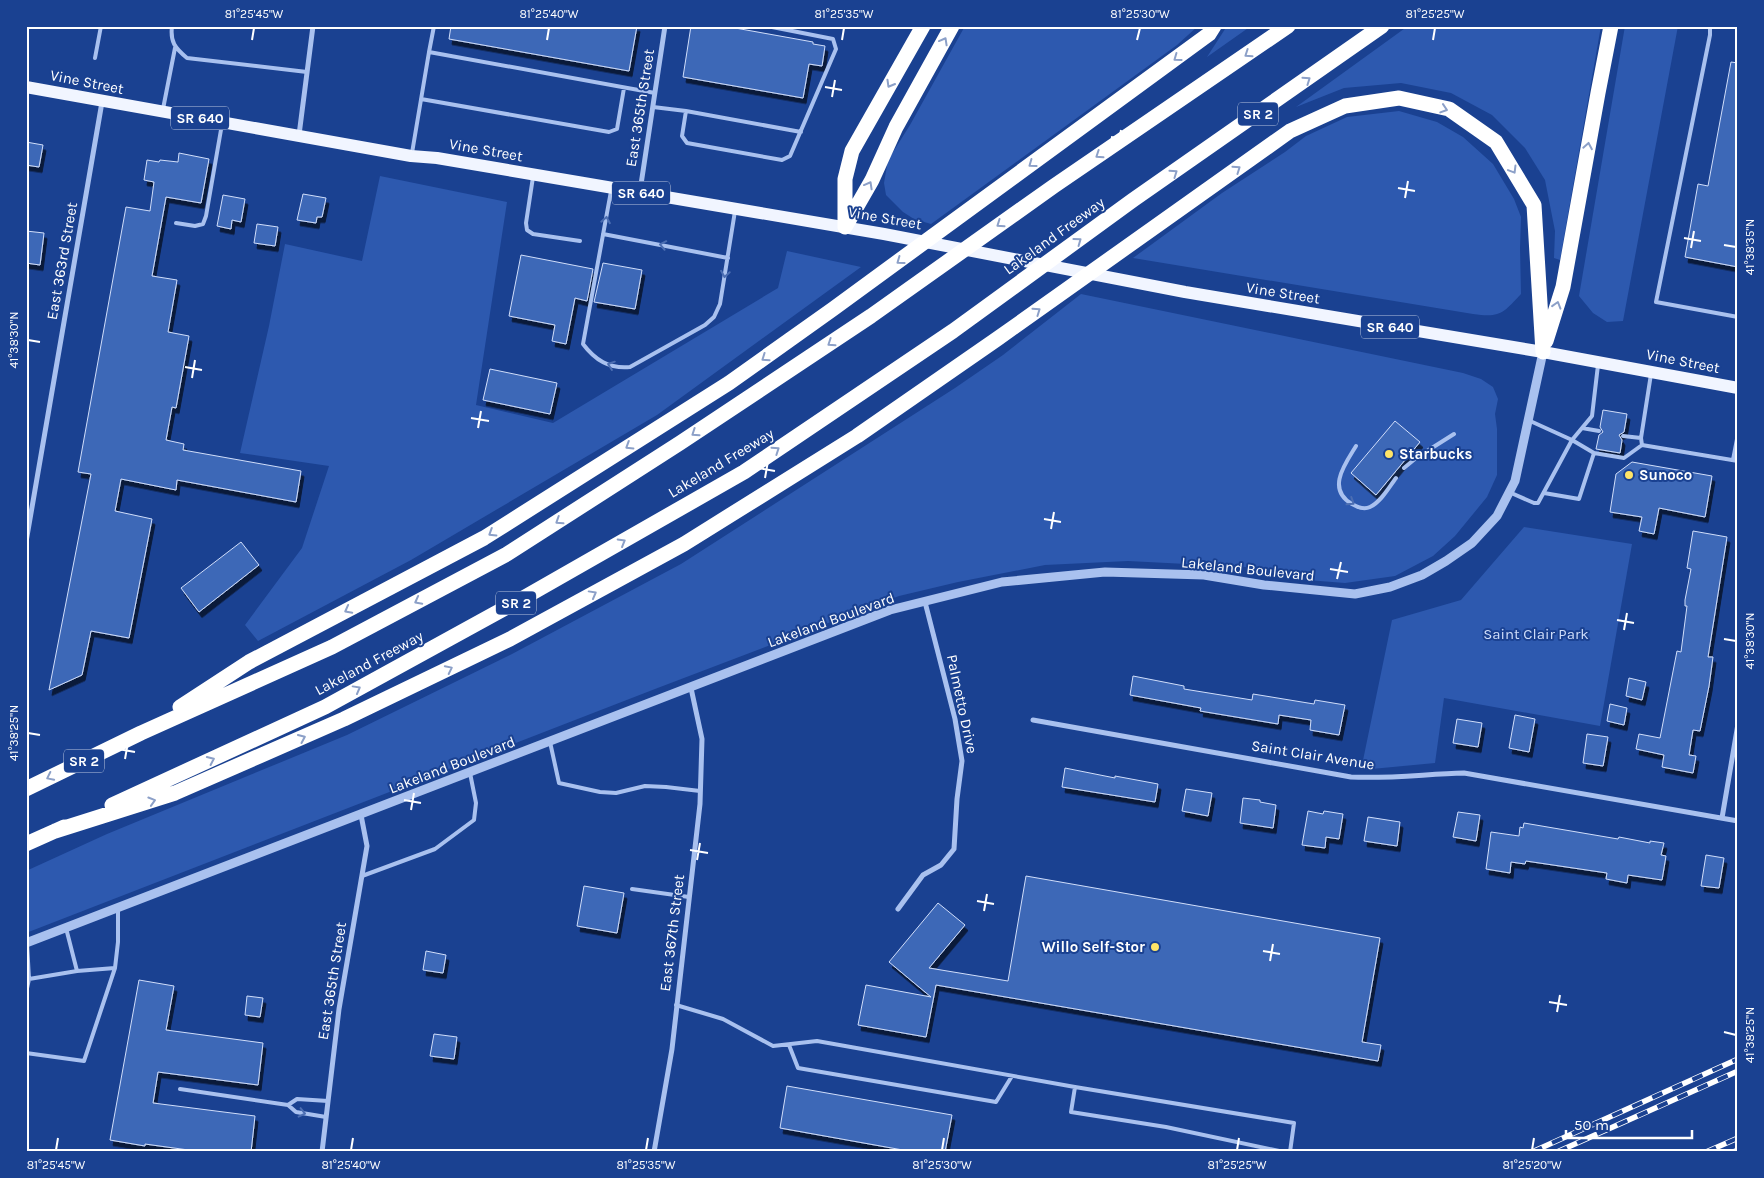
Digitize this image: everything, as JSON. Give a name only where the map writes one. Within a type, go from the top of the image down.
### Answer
[{"type":"highway","points":[[845,228],[845,179],[852,151],[922,26]]},
{"type":"highway","points":[[845,228],[872,180],[896,127],[952,26]]},
{"type":"highway","points":[[141,733],[249,662],[484,538],[729,383],[834,309],[1209,34],[1214,26]]},
{"type":"highway","name":"SR 2","points":[[26,789],[141,733],[332,647],[507,554],[672,448],[871,316],[1054,186],[1288,26]]},
{"type":"highway","name":"Lakeland Freeway","points":[[26,844],[325,707],[518,602],[744,472],[953,331],[1133,200],[1382,26]]},
{"type":"highway","points":[[1543,352],[1563,287],[1611,26]]},
{"type":"highway","points":[[55,831],[175,794],[344,720],[510,639],[684,544],[857,436],[1290,131],[1345,106],[1399,98],[1449,109],[1496,142],[1534,205],[1543,352]]},
{"type":"main road","name":"Vine Street","points":[[26,87],[411,156],[437,158],[845,228],[1193,294],[1543,352],[1738,388]]},
{"type":"street","points":[[299,136],[313,26]]},
{"type":"street","name":"East 365th Street","points":[[640,193],[665,26]]},
{"type":"street","name":"East 363rd Street","points":[[26,542],[102,101]]},
{"type":"street","name":"Lakeland Boulevard","points":[[27,943],[361,816],[890,610],[1002,582],[1105,572],[1204,575],[1264,585],[1355,594],[1390,587],[1422,575],[1472,543],[1497,516],[1515,481],[1543,352]]},
{"type":"street","name":"Palmetto Drive","points":[[898,909],[923,875],[941,864],[954,849],[957,799],[962,761],[955,719],[925,602]]},
{"type":"street","name":"East 367th Street","points":[[654,1152],[672,1049],[700,791],[702,739],[691,688]]},
{"type":"street","name":"Saint Clair Avenue","points":[[1033,720],[1351,777],[1384,778],[1464,773],[1738,821]]},
{"type":"street","points":[[1722,818],[1738,724]]},
{"type":"street","name":"East 365th Street","points":[[322,1152],[339,1010],[367,846],[361,816]]},
{"type":"lane","points":[[96,58],[101,26]]},
{"type":"lane","points":[[163,112],[175,48],[171,33],[172,26]]},
{"type":"lane","points":[[411,156],[434,26]]},
{"type":"lane","points":[[686,111],[682,136],[687,143],[782,160],[790,156],[836,49],[833,39],[767,26]]},
{"type":"lane","points":[[1710,26],[1656,302],[1738,317]]},
{"type":"lane","points":[[175,48],[186,58],[307,72]]},
{"type":"lane","points":[[429,52],[655,93]]},
{"type":"lane","points":[[421,99],[609,132],[618,129],[624,88]]},
{"type":"lane","points":[[653,107],[686,111],[801,132]]},
{"type":"lane","points":[[176,224],[195,226],[203,224],[222,122]]},
{"type":"lane","points":[[533,175],[526,223],[527,230],[533,234],[580,242]]},
{"type":"lane","points":[[612,188],[583,344],[592,355],[605,364],[619,368],[630,367],[705,325],[714,318],[720,304],[736,209]]},
{"type":"lane","points":[[603,234],[728,258]]},
{"type":"lane","points":[[1510,492],[1538,503],[1572,440],[1592,416],[1599,362]]},
{"type":"lane","points":[[1642,445],[1641,438],[1652,372]]},
{"type":"lane","points":[[1528,420],[1572,440],[1594,453],[1624,458],[1642,445],[1735,460],[1738,434]]},
{"type":"lane","points":[[1582,428],[1600,431]]},
{"type":"lane","points":[[1404,468],[1416,458],[1454,434]]},
{"type":"lane","points":[[1623,436],[1641,438]]},
{"type":"lane","points":[[1356,446],[1344,465],[1339,478],[1338,488],[1342,496],[1350,503],[1360,508],[1368,509],[1376,504],[1396,478]]},
{"type":"lane","points":[[1544,493],[1578,499],[1594,453]]},
{"type":"lane","points":[[550,742],[559,783],[600,792],[616,793],[645,786],[700,791]]},
{"type":"lane","points":[[362,876],[435,849],[474,820],[476,803],[470,773]]},
{"type":"lane","points":[[632,889],[689,896]]},
{"type":"lane","points":[[26,1053],[84,1061],[115,968],[118,942],[118,908]]},
{"type":"lane","points":[[66,928],[77,972]]},
{"type":"lane","points":[[26,993],[29,979],[27,943]]},
{"type":"lane","points":[[29,979],[115,968]]},
{"type":"lane","points":[[676,1005],[724,1019],[773,1046],[817,1041],[1075,1087],[1294,1122],[1290,1152]]},
{"type":"lane","points":[[789,1044],[798,1068],[996,1102],[1012,1076]]},
{"type":"lane","points":[[1075,1087],[1071,1112],[1166,1127],[1284,1152]]},
{"type":"lane","points":[[180,1089],[288,1105],[296,1112],[326,1118]]},
{"type":"lane","points":[[288,1105],[297,1099],[328,1100]]},
{"type":"green space","points":[[965,26],[1198,26],[1177,45],[931,224],[914,219],[903,212],[886,195],[884,183],[888,160],[910,125]]},
{"type":"green space","points":[[1227,26],[1251,26],[1207,57]]},
{"type":"green space","points":[[1408,26],[1601,26],[1560,260],[1554,258],[1555,231],[1545,180],[1525,148],[1492,115],[1451,93],[1401,83],[1344,88],[1296,107]]},
{"type":"green space","points":[[1625,26],[1678,26],[1623,321],[1607,322],[1593,313],[1579,296]]},
{"type":"green space","points":[[1399,111],[1437,122],[1463,137],[1493,164],[1514,199],[1521,217],[1521,294],[1501,313],[1490,315],[1473,314],[1133,258],[1222,193],[1306,136],[1347,117]]},
{"type":"green space","points":[[380,176],[507,202],[476,405],[553,423],[778,288],[787,251],[861,267],[657,415],[411,560],[258,641],[245,625],[302,548],[329,466],[240,453],[269,326],[285,244],[362,261]]},
{"type":"green space","points":[[1081,294],[1463,373],[1481,379],[1493,387],[1498,399],[1495,414],[1497,429],[1497,475],[1487,497],[1455,536],[1433,556],[1395,576],[1345,583],[1307,580],[1245,567],[1128,561],[1045,565],[899,596],[26,933],[26,871],[107,834],[347,735],[512,654],[681,564],[955,388],[1003,355]]},
{"type":"green space","name":"Saint Clair Park","points":[[1524,527],[1632,544],[1600,726],[1444,698],[1435,763],[1361,770],[1392,620],[1461,600]]},
{"type":"building","points":[[451,26],[637,26],[629,71],[449,39]]},
{"type":"building","points":[[691,26],[724,26],[813,42],[813,44],[825,46],[822,66],[809,64],[803,98],[683,77]]},
{"type":"building","points":[[1731,62],[1738,63],[1738,267],[1685,257],[1698,184],[1708,186]]},
{"type":"building","points":[[26,142],[43,145],[39,167],[26,165]]},
{"type":"building","points":[[179,153],[209,159],[201,203],[166,197],[152,276],[177,280],[168,332],[189,336],[176,408],[172,407],[166,440],[184,444],[183,450],[301,471],[296,502],[177,480],[176,490],[121,479],[115,511],[152,519],[129,638],[91,631],[82,675],[49,690],[91,474],[78,472],[126,207],[150,211],[154,182],[144,180],[147,160],[178,162]]},
{"type":"building","points":[[303,194],[326,198],[322,217],[317,217],[316,223],[297,220]]},
{"type":"building","points":[[223,195],[245,199],[241,222],[232,220],[231,229],[217,226]]},
{"type":"building","points":[[257,224],[278,227],[275,246],[254,243]]},
{"type":"building","points":[[26,231],[44,233],[40,265],[26,263]]},
{"type":"building","points":[[521,255],[593,269],[587,301],[575,298],[566,344],[552,341],[555,325],[509,316]]},
{"type":"building","points":[[603,263],[642,270],[635,309],[594,302]]},
{"type":"building","points":[[490,369],[557,383],[550,414],[483,400]]},
{"type":"building","name":"Sunoco","points":[[1603,410],[1627,414],[1624,432],[1619,435],[1622,440],[1620,453],[1596,449],[1599,435],[1603,432],[1600,427]]},
{"type":"building","name":"Starbucks","points":[[1395,421],[1420,442],[1376,495],[1351,473]]},
{"type":"building","points":[[1632,462],[1712,476],[1705,517],[1659,508],[1654,534],[1639,531],[1642,517],[1610,512],[1616,474]]},
{"type":"building","points":[[1693,531],[1727,537],[1708,657],[1713,657],[1709,686],[1700,731],[1693,730],[1689,755],[1696,756],[1693,773],[1662,767],[1664,755],[1636,749],[1639,734],[1660,738],[1677,651],[1681,652],[1687,606],[1685,606],[1685,600],[1691,569],[1687,568]]},
{"type":"building","points":[[241,542],[259,565],[199,612],[181,588]]},
{"type":"building","points":[[1133,676],[1184,686],[1184,689],[1252,700],[1253,694],[1314,704],[1315,700],[1345,705],[1339,735],[1310,730],[1311,720],[1279,715],[1278,724],[1200,711],[1201,708],[1130,695]]},
{"type":"building","points":[[1629,678],[1646,682],[1642,700],[1626,696]]},
{"type":"building","points":[[1610,704],[1627,708],[1624,725],[1607,721]]},
{"type":"building","points":[[1515,715],[1535,719],[1529,752],[1509,748]]},
{"type":"building","points":[[1457,719],[1482,723],[1478,747],[1453,743]]},
{"type":"building","points":[[1587,734],[1608,737],[1603,766],[1583,763]]},
{"type":"building","points":[[1065,768],[1158,784],[1155,802],[1062,787]]},
{"type":"building","points":[[1186,789],[1212,793],[1208,816],[1182,811]]},
{"type":"building","points":[[1243,798],[1260,800],[1260,802],[1276,805],[1273,828],[1240,823]]},
{"type":"building","points":[[1308,811],[1323,814],[1324,811],[1343,814],[1339,839],[1326,837],[1325,848],[1302,845]]},
{"type":"building","points":[[1458,812],[1480,815],[1476,841],[1453,837]]},
{"type":"building","points":[[1368,817],[1400,822],[1397,846],[1364,841]]},
{"type":"building","points":[[1524,823],[1618,839],[1619,837],[1650,843],[1650,841],[1664,843],[1661,855],[1666,856],[1662,880],[1628,875],[1627,883],[1606,879],[1607,873],[1526,861],[1525,864],[1511,862],[1510,873],[1486,869],[1491,832],[1519,836],[1520,827],[1523,828]]},
{"type":"building","points":[[1706,855],[1724,858],[1719,888],[1701,886]]},
{"type":"building","points":[[1026,876],[1380,938],[1362,1042],[1381,1045],[1378,1061],[936,985],[926,1037],[858,1025],[866,985],[931,997],[889,962],[938,903],[965,925],[929,968],[1008,981]]},
{"type":"building","points":[[584,886],[624,893],[617,933],[577,926]]},
{"type":"building","points":[[426,951],[446,955],[443,973],[423,970]]},
{"type":"building","points":[[139,980],[174,986],[166,1030],[263,1043],[258,1085],[158,1072],[153,1103],[255,1116],[251,1152],[203,1152],[110,1140]]},
{"type":"building","points":[[247,996],[263,998],[260,1017],[245,1015]]},
{"type":"building","points":[[434,1034],[457,1037],[454,1059],[430,1056]]},
{"type":"building","points":[[787,1086],[952,1115],[945,1152],[914,1152],[780,1128]]},
{"type":"railway","points":[[1532,1152],[1738,1059]]},
{"type":"railway","points":[[1557,1152],[1738,1071]]},
{"type":"railway","points":[[1706,1152],[1738,1138]]},
{"type":"railway","points":[[1733,1152],[1738,1150]]},
{"type":"place","name":"Starbucks","points":[[1389,454]]},
{"type":"place","name":"Sunoco","points":[[1629,475]]},
{"type":"place","name":"Willo Self-Stor","points":[[1155,947]]}]
